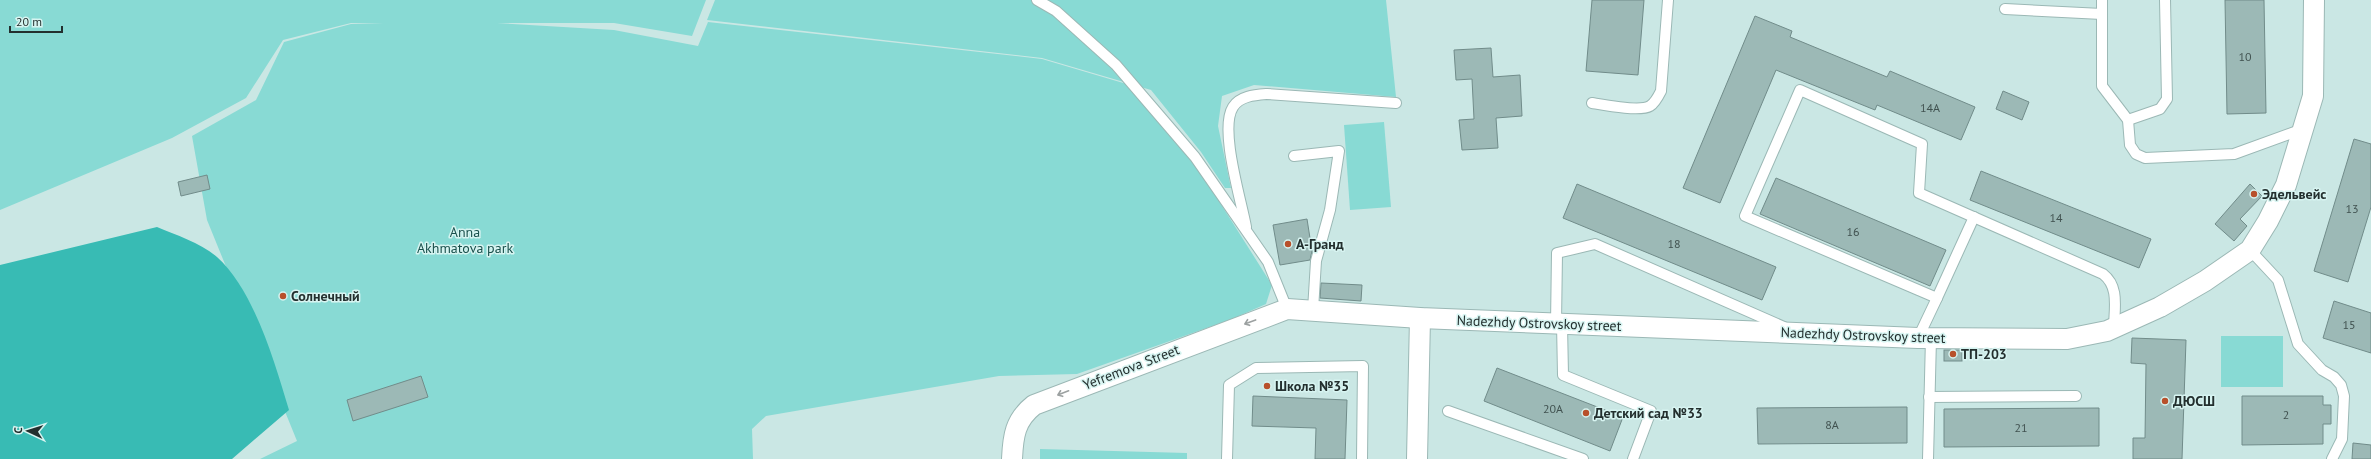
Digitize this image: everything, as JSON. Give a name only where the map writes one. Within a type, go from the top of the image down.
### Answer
[{"type":"street","name":"Nadezhdy Ostrovskoy street","points":[[1286,309],[1420,318],[1924,338],[2067,339],[2114,328],[2167,303],[2205,281],[2250,250],[2268,221],[2286,185],[2313,96],[2314,0]]},
{"type":"street","name":"Yefremova Street","points":[[1012,459],[1014,433],[1018,422],[1034,404],[1286,309]]},
{"type":"street","points":[[1417,459],[1420,318]]},
{"type":"lane","points":[[1037,0],[1056,11],[1116,65],[1195,157],[1268,262],[1286,309]]},
{"type":"lane","points":[[1592,103],[1638,108],[1649,107],[1656,100],[1661,91],[1668,0]]},
{"type":"lane","points":[[2102,0],[2102,86],[2128,120],[2130,145],[2136,154],[2145,158],[2234,154],[2303,130]]},
{"type":"lane","points":[[2128,120],[2160,109],[2167,99],[2165,0]]},
{"type":"lane","points":[[2005,9],[2102,14]]},
{"type":"lane","points":[[1937,298],[1745,216],[1800,90],[1922,144],[1919,193],[2103,274],[2111,280],[2115,291],[2114,328]]},
{"type":"lane","points":[[1248,233],[1230,149],[1227,124],[1234,106],[1249,95],[1266,94],[1396,104]]},
{"type":"lane","points":[[1294,156],[1339,151],[1330,210],[1316,262],[1313,310]]},
{"type":"lane","points":[[1928,459],[1929,397],[1924,338],[1937,298],[1974,217]]},
{"type":"lane","points":[[1633,459],[1651,411],[1563,375],[1559,324],[1557,254],[1594,244],[1797,333]]},
{"type":"lane","points":[[2250,250],[2278,280],[2298,344],[2322,370],[2334,377],[2341,385],[2344,396],[2342,439],[2332,459]]},
{"type":"lane","points":[[1227,459],[1229,385],[1256,368],[1363,366],[1362,459]]},
{"type":"lane","points":[[1929,397],[2076,396]]},
{"type":"lane","points":[[1448,411],[1583,459]]},
{"type":"green space","name":"Anna Akhmatova park","points":[[0,0],[706,0],[692,36],[614,23],[497,23],[614,30],[698,46],[708,22],[1042,59],[1130,85],[1193,160],[1272,285],[1266,304],[1232,319],[1077,374],[999,376],[766,416],[752,429],[753,459],[260,459],[297,441],[207,220],[192,136],[256,100],[284,42],[351,24],[384,23],[351,23],[283,40],[246,98],[172,138],[0,210]]},
{"type":"green space","points":[[715,0],[1386,0],[1396,97],[1254,85],[1222,96],[1218,126],[1231,188],[1225,188],[1201,152],[1151,90],[1042,58],[707,20]]},
{"type":"green space","points":[[1384,122],[1391,207],[1350,210],[1344,125]]},
{"type":"green space","points":[[2221,336],[2283,336],[2283,387],[2221,387]]},
{"type":"green space","points":[[1040,449],[1187,453],[1187,459],[1040,459]]},
{"type":"shaded area","points":[[157,227],[188,240],[211,252],[230,271],[242,288],[262,328],[289,410],[232,459],[0,459],[0,265]]},
{"type":"building","points":[[1592,0],[1644,0],[1638,75],[1586,71]]},
{"type":"building","points":[[2225,0],[2264,0],[2266,113],[2227,114]]},
{"type":"building","points":[[1755,16],[1792,31],[1790,37],[1887,77],[1890,71],[1975,107],[1961,140],[1877,105],[1875,110],[1776,70],[1720,203],[1683,188]]},
{"type":"building","points":[[1491,48],[1493,77],[1520,75],[1522,116],[1496,118],[1498,148],[1462,150],[1459,120],[1474,119],[1472,79],[1456,80],[1454,50]]},
{"type":"building","points":[[2003,91],[2029,102],[2022,120],[1996,109]]},
{"type":"building","points":[[2354,139],[2371,144],[2371,207],[2348,282],[2314,271]]},
{"type":"building","points":[[1981,171],[2151,239],[2139,268],[1970,200]]},
{"type":"building","points":[[207,175],[210,189],[181,196],[178,182]]},
{"type":"building","points":[[1776,178],[1946,250],[1930,286],[1760,214]]},
{"type":"building","points":[[1577,184],[1776,267],[1762,300],[1563,218]]},
{"type":"building","points":[[2250,184],[2262,196],[2240,219],[2247,226],[2234,241],[2215,224]]},
{"type":"building","points":[[1307,219],[1312,251],[1310,260],[1280,265],[1273,225]]},
{"type":"building","points":[[1321,283],[1362,285],[1361,301],[1320,298]]},
{"type":"building","points":[[2334,301],[2371,313],[2371,353],[2323,338]]},
{"type":"building","name":"ДЮСШ","points":[[2132,338],[2186,340],[2182,459],[2133,459],[2133,438],[2145,438],[2146,364],[2131,363]]},
{"type":"building","name":"ТП-203","points":[[1944,350],[1962,350],[1962,361],[1944,361]]},
{"type":"building","points":[[1497,368],[1623,417],[1610,451],[1484,401]]},
{"type":"building","points":[[421,376],[428,397],[353,421],[347,400]]},
{"type":"building","points":[[1253,396],[1347,400],[1345,459],[1315,459],[1316,428],[1252,426]]},
{"type":"building","points":[[2242,396],[2323,396],[2323,405],[2331,405],[2331,424],[2323,424],[2323,444],[2242,445]]},
{"type":"building","points":[[1907,407],[1907,443],[1758,444],[1757,408]]},
{"type":"building","points":[[2099,408],[2099,446],[1944,447],[1944,409]]},
{"type":"building","points":[[2353,443],[2371,445],[2371,459],[2352,459]]},
{"type":"place","name":"Эдельвейс","points":[[2254,194]]},
{"type":"place","name":"А-Гранд","points":[[1288,244]]},
{"type":"place","name":"Солнечный","points":[[283,296]]},
{"type":"place","name":"ТП-203","points":[[1953,354]]},
{"type":"place","name":"Школа №35","points":[[1267,386]]},
{"type":"place","name":"ДЮСШ","points":[[2165,401]]},
{"type":"place","name":"Детский сад №33","points":[[1586,413]]}]
